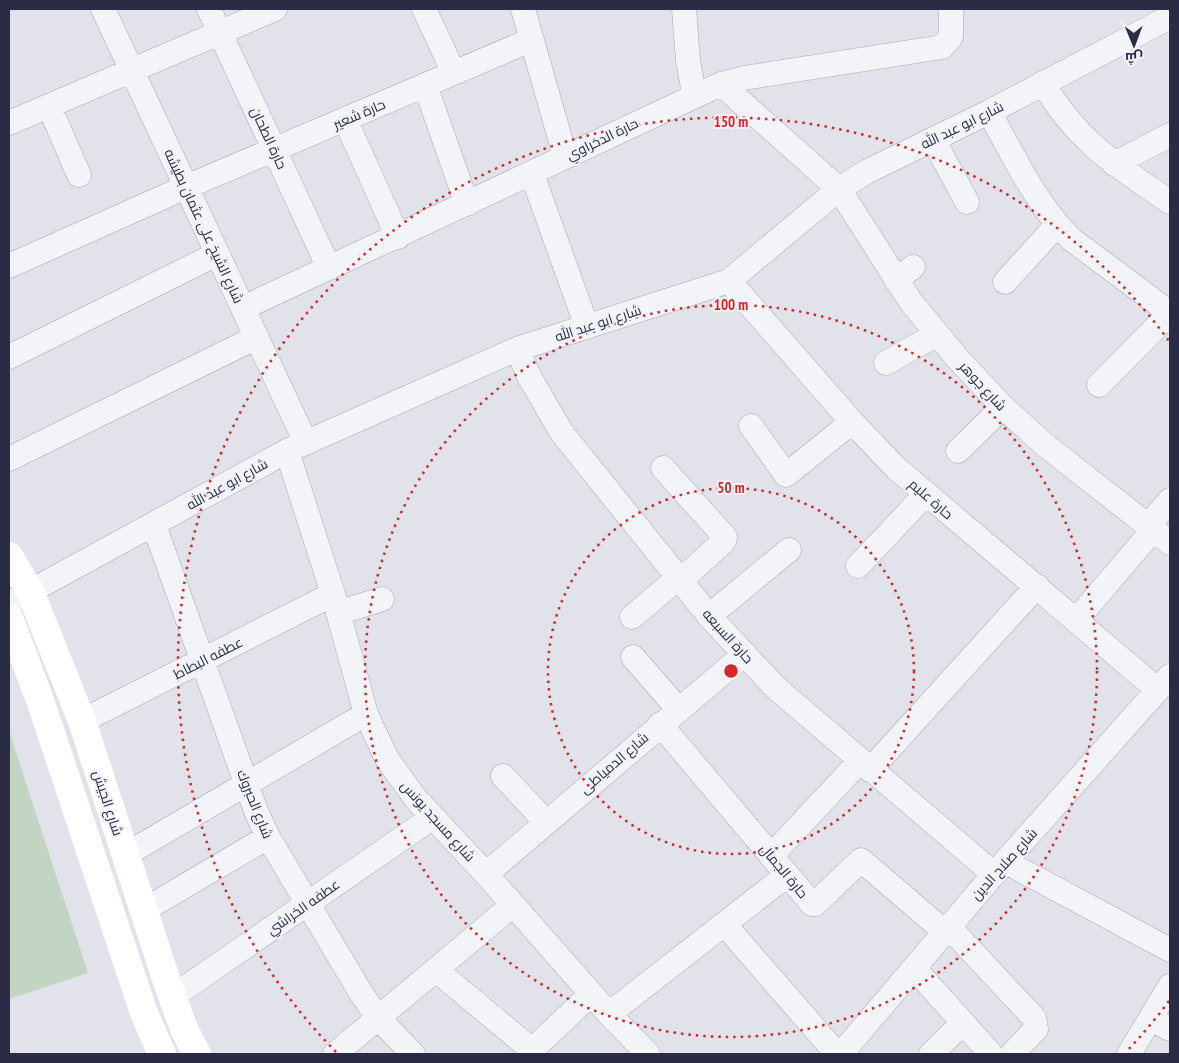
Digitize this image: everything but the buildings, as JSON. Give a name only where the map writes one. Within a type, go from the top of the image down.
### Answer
[{"type":"main road","name":"شارع الجيش","points":[[9,556],[20,597],[82,722],[172,997],[197,1054]]},
{"type":"main road","points":[[9,618],[40,700],[144,1013],[162,1054]]},
{"type":"street","name":"شارع الشيخ على عثمان بطيشه","points":[[103,9],[256,337],[296,447]]},
{"type":"street","name":"حارة الطحان","points":[[209,9],[329,268]]},
{"type":"street","points":[[9,123],[275,9]]},
{"type":"street","points":[[424,9],[454,73]]},
{"type":"street","points":[[522,9],[565,156]]},
{"type":"street","points":[[684,9],[688,60],[694,94]]},
{"type":"street","name":"حارة الدخراوي","points":[[243,308],[532,174],[565,156],[694,94],[744,78],[942,46],[951,37],[951,9]]},
{"type":"street","name":"شارع ابو عبد الله","points":[[20,597],[296,447],[517,349],[729,281],[839,189],[866,172],[989,112],[1170,17]]},
{"type":"street","name":"حارة شعير","points":[[9,266],[186,187],[531,40]]},
{"type":"street","points":[[1043,83],[1058,108],[1081,136],[1114,164],[1170,202]]},
{"type":"street","name":"شارع جوهر","points":[[721,84],[839,189],[905,274],[936,334],[1003,407],[1045,445],[1157,533]]},
{"type":"street","points":[[426,85],[467,204]]},
{"type":"street","points":[[49,106],[79,175]]},
{"type":"street","points":[[989,112],[1042,206],[1057,225],[1071,239],[1170,313],[1099,385]]},
{"type":"street","points":[[345,119],[398,237]]},
{"type":"street","points":[[1114,164],[1170,135]]},
{"type":"street","points":[[933,139],[968,202]]},
{"type":"street","points":[[532,174],[587,327]]},
{"type":"street","points":[[1005,282],[1057,225]]},
{"type":"street","points":[[9,357],[217,254]]},
{"type":"street","name":"حارة عليم","points":[[729,281],[852,422],[925,494],[1077,619],[1164,683]]},
{"type":"street","points":[[886,363],[936,334]]},
{"type":"street","points":[[9,459],[256,337]]},
{"type":"street","name":"حارة السبعه","points":[[517,349],[534,385],[562,433],[709,616],[776,688],[865,765],[1000,868],[1170,950]]},
{"type":"street","points":[[958,451],[1003,407]]},
{"type":"street","points":[[751,426],[786,475],[852,422]]},
{"type":"street","name":"شارع مسجد يونس","points":[[296,447],[366,714],[375,737],[396,773],[433,817],[486,874],[609,1014],[648,1054]]},
{"type":"street","points":[[632,617],[724,541],[725,537],[663,468]]},
{"type":"street","points":[[858,566],[925,494]]},
{"type":"street","points":[[1077,619],[1157,533],[1170,500]]},
{"type":"street","name":"شارع الحبروك","points":[[154,525],[246,784],[268,837],[378,1018],[412,1054]]},
{"type":"street","points":[[709,616],[789,550]]},
{"type":"street","points":[[771,856],[865,765],[1037,586]]},
{"type":"street","name":"عطفه البطاط","points":[[82,722],[203,660],[336,603],[382,598]]},
{"type":"street","name":"شارع الدمياطى","points":[[486,874],[660,724],[745,654]]},
{"type":"street","points":[[633,657],[678,709]]},
{"type":"street","name":"شارع صلاح الدين","points":[[841,1054],[1000,868],[1164,683]]},
{"type":"street","points":[[125,856],[366,714]]},
{"type":"street","name":"حارة الجمال","points":[[660,724],[813,905],[861,860],[947,930]]},
{"type":"street","points":[[503,776],[546,822]]},
{"type":"street","name":"عطفه الخراشي","points":[[172,997],[433,817]]},
{"type":"street","points":[[144,910],[268,837]]},
{"type":"street","points":[[609,1014],[787,875]]},
{"type":"street","points":[[334,1054],[513,905]]},
{"type":"street","points":[[724,924],[837,1054]]},
{"type":"street","points":[[947,930],[1034,1018],[1036,1029],[1012,1054]]},
{"type":"street","points":[[914,968],[991,1054]]},
{"type":"street","points":[[436,970],[530,1052],[591,994]]},
{"type":"street","points":[[1129,1054],[1161,1024],[1170,986]]},
{"type":"street","points":[[930,1054],[963,1023]]},
{"type":"green space","points":[[9,731],[88,973],[9,999]]}]
